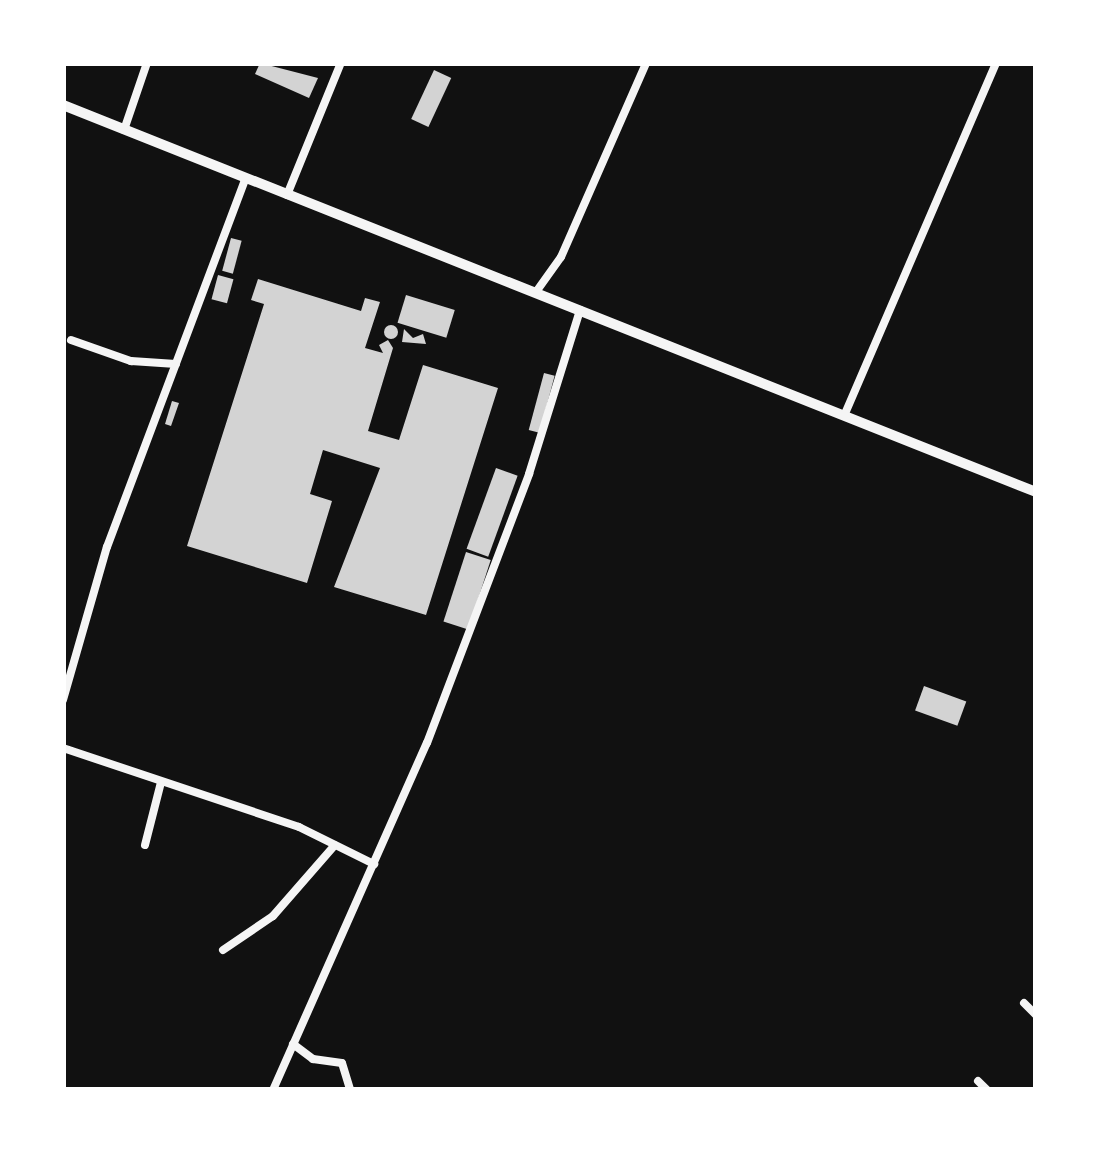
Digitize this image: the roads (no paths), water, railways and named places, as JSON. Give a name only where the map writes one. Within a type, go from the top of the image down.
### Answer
[{"type":"main road","points":[[63,105],[1036,492]]},
{"type":"street","points":[[124,130],[147,63]]},
{"type":"street","points":[[286,196],[341,63]]},
{"type":"street","points":[[536,292],[561,257],[646,63]]},
{"type":"street","points":[[844,416],[996,63]]},
{"type":"street","points":[[63,700],[107,547],[245,179]]},
{"type":"street","points":[[273,1090],[374,863],[529,474],[580,310]]},
{"type":"street","points":[[71,340],[131,361],[176,364]]},
{"type":"street","points":[[63,748],[335,844],[374,863]]},
{"type":"street","points":[[145,845],[161,782]]},
{"type":"street","points":[[223,950],[273,916],[335,844]]},
{"type":"street","points":[[1024,1003],[1036,1015]]},
{"type":"street","points":[[293,1043],[313,1059],[342,1063],[350,1090]]},
{"type":"street","points":[[978,1081],[987,1090]]}]
